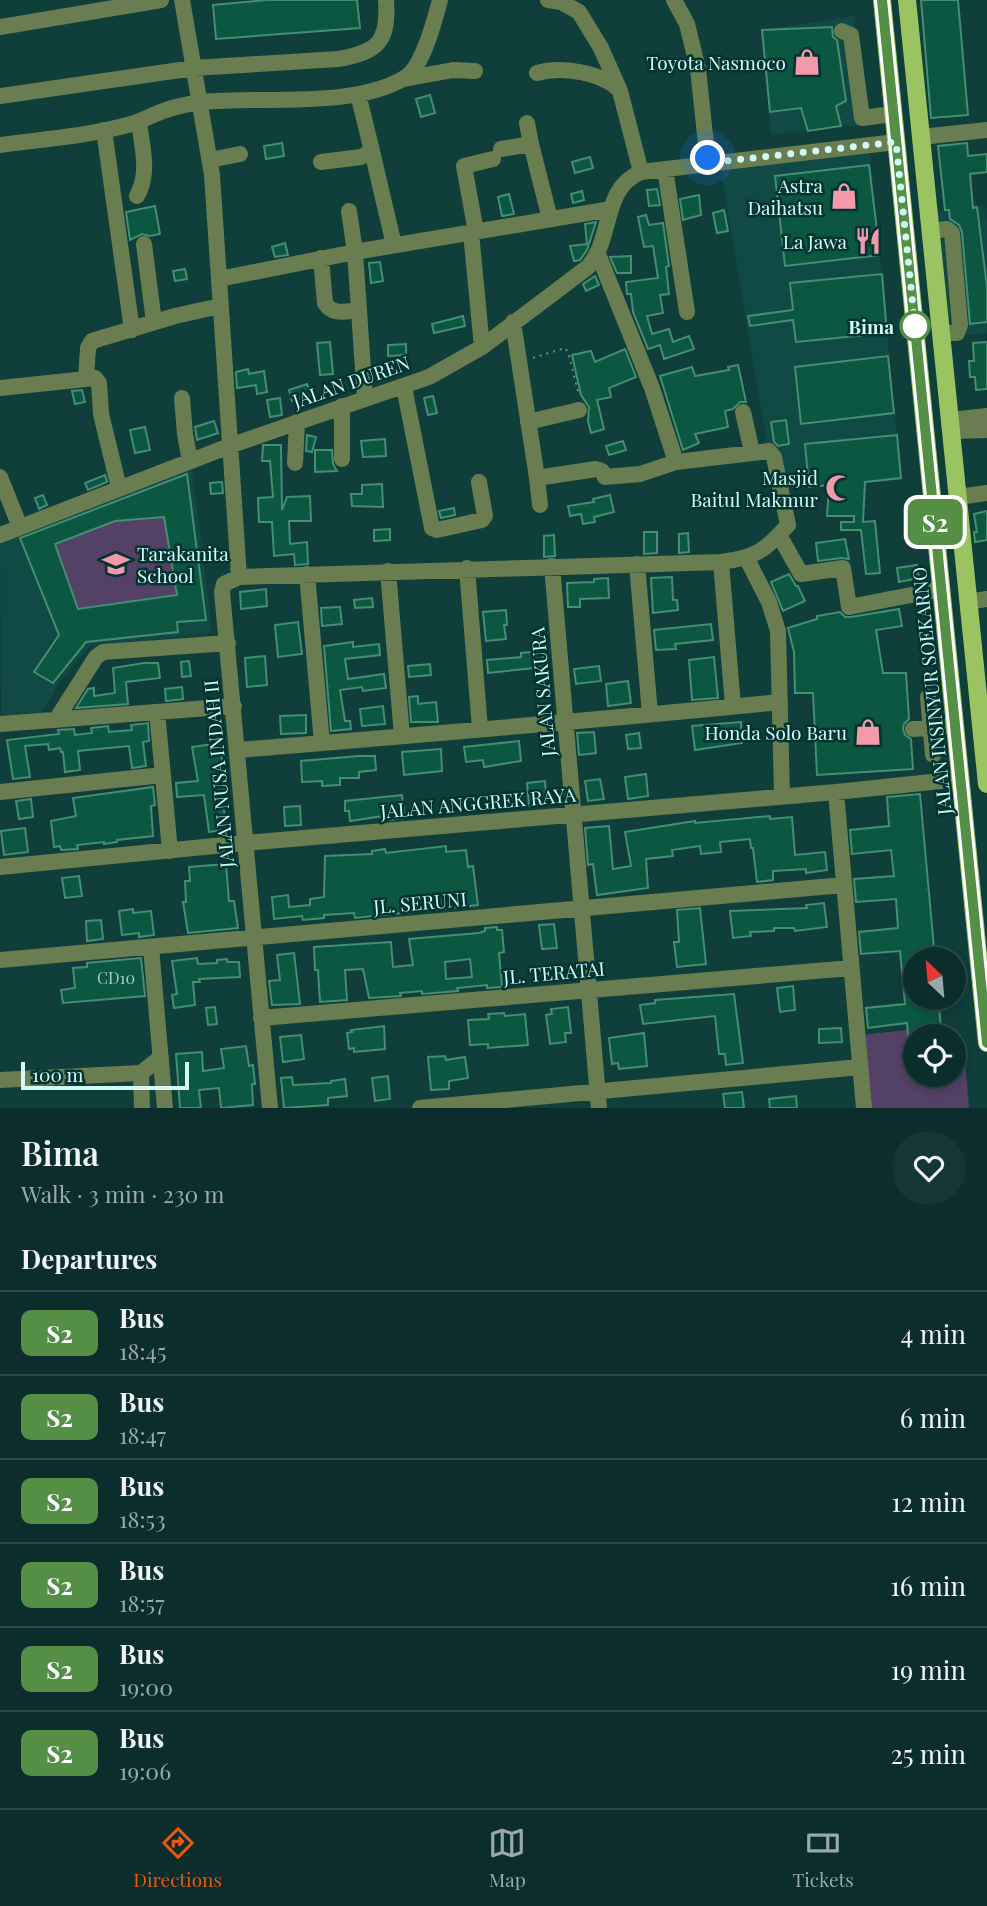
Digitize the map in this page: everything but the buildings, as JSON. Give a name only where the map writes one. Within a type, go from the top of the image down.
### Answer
[{"type":"main road","name":"JALAN INSINYUR SOEKARNO","points":[[881,0],[987,1043]]},
{"type":"main road","points":[[907,0],[968,602],[981,663],[987,784]]},
{"type":"street","points":[[0,27],[161,0]]},
{"type":"street","points":[[182,0],[210,160],[232,445],[239,576],[722,562],[747,559],[784,530]]},
{"type":"street","points":[[0,96],[194,68],[338,59],[369,51],[382,40],[385,33],[386,0]]},
{"type":"street","points":[[404,79],[411,74],[421,55],[440,0]]},
{"type":"street","points":[[548,0],[561,2],[579,12],[610,65],[620,90],[641,172],[708,161],[896,142]]},
{"type":"street","points":[[674,0],[687,24],[698,69],[708,161]]},
{"type":"street","points":[[842,31],[851,35],[862,118],[893,114]]},
{"type":"street","points":[[537,72],[555,68],[575,72],[608,81],[620,90]]},
{"type":"street","points":[[0,145],[104,130],[200,103],[359,97],[404,79],[453,70],[475,71]]},
{"type":"street","points":[[359,97],[394,246]]},
{"type":"street","points":[[137,197],[142,187],[144,170],[139,122]]},
{"type":"street","points":[[527,123],[550,219]]},
{"type":"street","points":[[104,130],[132,330]]},
{"type":"street","points":[[921,137],[987,130]]},
{"type":"street","points":[[482,347],[473,232],[464,166],[531,144]]},
{"type":"street","points":[[321,162],[361,156],[372,151]]},
{"type":"street","points":[[210,160],[240,154]]},
{"type":"street","points":[[665,169],[687,312]]},
{"type":"street","name":"JALAN DUREN","points":[[0,535],[232,445],[404,387],[429,377],[482,347],[580,275],[598,254],[620,186],[626,179],[641,172]]},
{"type":"street","points":[[219,279],[355,251],[611,209]]},
{"type":"street","points":[[349,211],[355,251],[365,398]]},
{"type":"street","points":[[144,244],[154,322]]},
{"type":"street","points":[[598,254],[652,388],[676,461]]},
{"type":"street","points":[[321,258],[325,303],[328,308],[335,312],[359,310]]},
{"type":"street","points":[[86,378],[92,341],[220,306]]},
{"type":"street","points":[[513,322],[540,505]]},
{"type":"street","points":[[0,388],[95,378],[99,383],[101,414],[119,488]]},
{"type":"street","points":[[404,387],[432,528],[437,530],[482,520],[485,516],[479,482]]},
{"type":"street","points":[[183,398],[190,461]]},
{"type":"street","points":[[342,406],[342,459]]},
{"type":"street","points":[[528,422],[579,410]]},
{"type":"street","points":[[743,411],[752,452]]},
{"type":"street","points":[[951,425],[987,415]]},
{"type":"street","points":[[295,463],[297,422]]},
{"type":"street","points":[[951,425],[987,430]]},
{"type":"street","points":[[537,478],[596,469],[602,471],[605,477],[640,474],[676,461],[769,450],[773,453],[784,530],[801,574],[843,568],[849,607],[942,589]]},
{"type":"street","points":[[0,477],[20,527]]},
{"type":"street","points":[[958,497],[987,493]]},
{"type":"street","points":[[747,559],[769,602],[778,631],[782,795]]},
{"type":"street","points":[[722,562],[733,706]]},
{"type":"street","points":[[637,564],[650,714]]},
{"type":"street","name":"JALAN SAKURA","points":[[552,566],[598,1100]]},
{"type":"street","points":[[467,568],[480,729]]},
{"type":"street","points":[[388,571],[402,736]]},
{"type":"street","points":[[307,574],[322,743]]},
{"type":"street","name":"JALAN NUSA INDAH II","points":[[239,576],[223,586],[270,1108]]},
{"type":"street","points":[[968,602],[987,599]]},
{"type":"street","points":[[56,720],[96,657],[103,652],[228,643]]},
{"type":"street","points":[[928,697],[933,755]]},
{"type":"street","points":[[238,750],[566,724],[780,702]]},
{"type":"street","points":[[0,724],[234,706]]},
{"type":"street","points":[[157,712],[170,850]]},
{"type":"street","points":[[913,729],[956,726]]},
{"type":"street","points":[[0,792],[163,775]]},
{"type":"street","name":"JALAN ANGGREK RAYA","points":[[0,867],[960,779]]},
{"type":"street","points":[[836,792],[864,1108]]},
{"type":"street","name":"JL. SERUNI","points":[[0,960],[844,885]]},
{"type":"street","points":[[151,947],[165,1108]]},
{"type":"street","name":"JL. TERATAI","points":[[261,1018],[851,968]]},
{"type":"street","points":[[0,1080],[141,1073],[161,1057]]},
{"type":"street","points":[[420,1108],[598,1100],[860,1067]]},
{"type":"street","points":[[141,1073],[142,1108]]},
{"type":"path","points":[[519,363],[565,348],[581,402],[579,410]]},
{"type":"shaded area","points":[[854,16],[866,126],[841,126],[771,135],[762,30]]},
{"type":"shaded area","points":[[870,151],[901,478],[775,490],[721,171]]},
{"type":"shaded area","points":[[985,206],[987,333],[943,338],[930,213]]},
{"type":"shaded area","points":[[191,460],[212,628],[208,634],[90,646],[60,681],[42,712],[1,716],[0,536]]},
{"type":"shaded area","points":[[164,517],[177,595],[78,609],[55,544],[115,521]]},
{"type":"shaded area","points":[[903,1030],[903,1087],[966,1087],[966,1071],[969,1108],[867,1108],[861,1035]]},
{"type":"bus line","name":"S2","points":[[882,0],[987,1043]]},
{"type":"place","name":"Toyota Nasmoco","points":[[807,62]]},
{"type":"place","name":"Astra Daihatsu","points":[[844,196]]},
{"type":"place","name":"La Jawa","points":[[868,241]]},
{"type":"place","name":"Bima","points":[[915,326]]},
{"type":"place","name":"Masjid Baitul Makmur","points":[[839,488]]},
{"type":"place","name":"Tarakanita School","points":[[116,564]]},
{"type":"place","name":"Honda Solo Baru","points":[[868,732]]},
{"type":"route","points":[[708,158],[708,163],[896,142],[915,326]]}]
